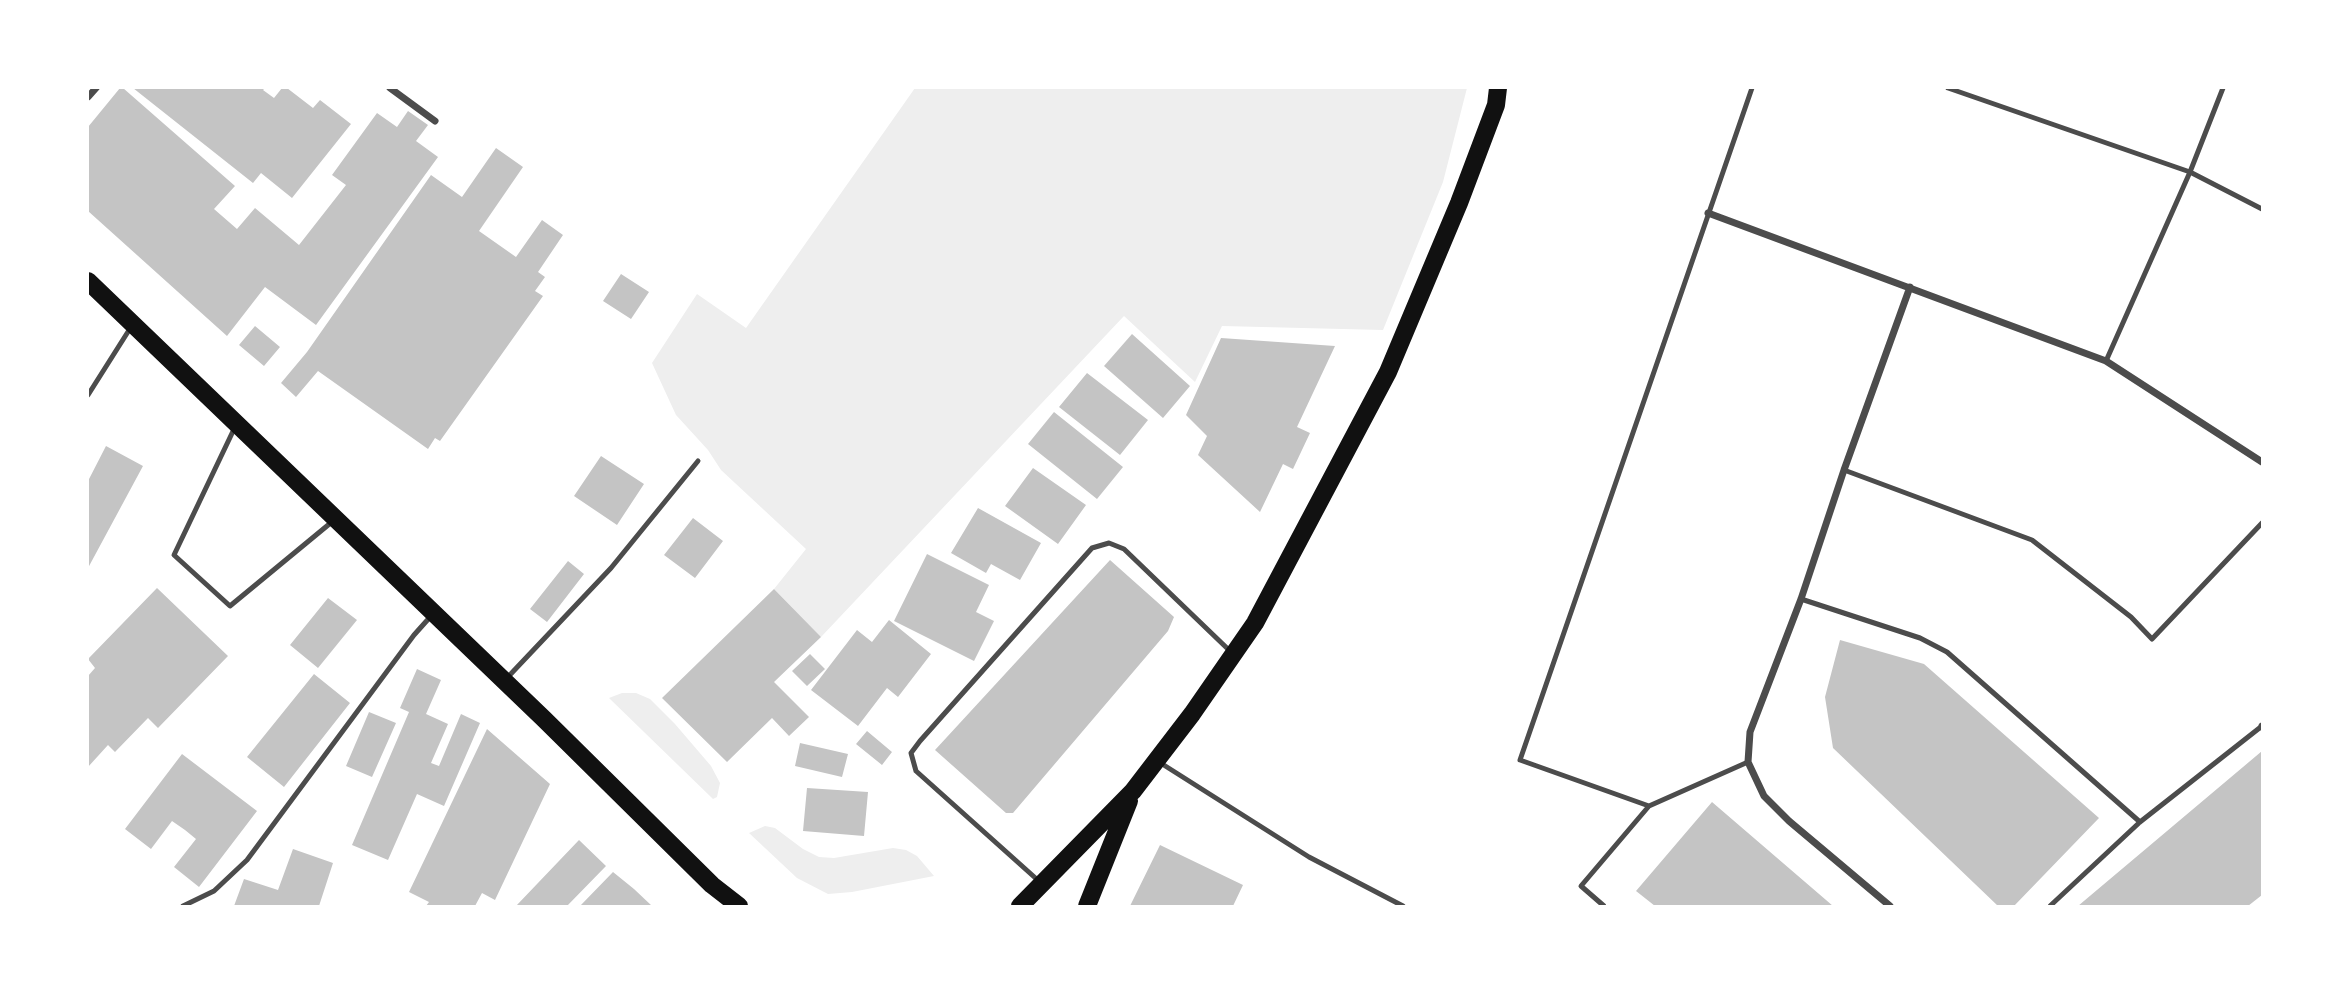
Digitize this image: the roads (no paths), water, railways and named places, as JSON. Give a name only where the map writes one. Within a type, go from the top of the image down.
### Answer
[{"type":"main road","points":[[1020,906],[1133,791],[1255,623],[1388,372],[1459,203],[1496,105],[1498,88]]},
{"type":"main road","points":[[88,281],[712,885],[739,906]]},
{"type":"main road","points":[[1087,906],[1133,791]]},
{"type":"main road","points":[[712,885],[726,906]]},
{"type":"street","points":[[88,97],[96,88]]},
{"type":"street","points":[[390,88],[435,121]]},
{"type":"street","points":[[1708,212],[2106,361],[2263,461]]},
{"type":"street","points":[[1890,906],[1772,805],[1764,796],[1748,762],[1750,732],[1801,599],[1910,287]]},
{"type":"lane","points":[[1649,806],[1520,760],[1752,88]]},
{"type":"lane","points":[[1948,88],[2190,173],[2263,209]]},
{"type":"lane","points":[[2106,361],[2190,173],[2223,88]]},
{"type":"lane","points":[[88,395],[132,324]]},
{"type":"lane","points":[[236,424],[174,555],[230,606],[335,519]]},
{"type":"lane","points":[[504,681],[611,568],[698,461]]},
{"type":"lane","points":[[1844,470],[2032,540],[2131,617],[2152,639],[2263,523]]},
{"type":"lane","points":[[1042,884],[916,771],[911,753],[920,741],[1092,548],[1109,543],[1124,549],[1233,654]]},
{"type":"lane","points":[[1801,599],[1920,638],[1947,652],[2140,822]]},
{"type":"lane","points":[[183,906],[214,891],[247,860],[433,613]]},
{"type":"lane","points":[[2050,906],[2140,822],[2262,726]]},
{"type":"lane","points":[[1156,761],[1309,857],[1403,906]]},
{"type":"lane","points":[[1604,906],[1581,886],[1649,806],[1748,762]]}]
